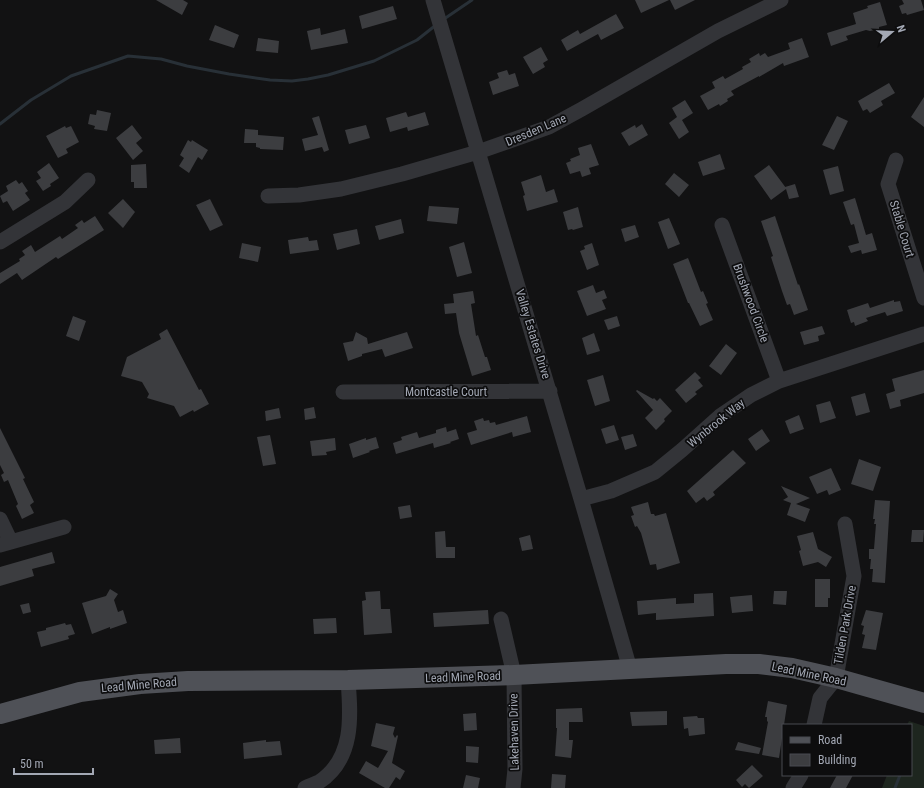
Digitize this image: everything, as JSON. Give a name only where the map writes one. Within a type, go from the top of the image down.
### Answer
[{"type":"main road","name":"Lead Mine Road","points":[[0,714],[80,692],[140,684],[188,681],[348,680],[514,675],[726,664],[759,664],[792,668],[836,678],[924,703]]},
{"type":"street","name":"Valley Estates Drive","points":[[433,0],[550,391],[630,669]]},
{"type":"street","name":"Dresden Lane","points":[[268,196],[299,195],[341,189],[402,174],[478,152],[548,127],[582,109],[718,30],[781,0]]},
{"type":"street","name":"Stable Court","points":[[896,160],[888,184],[924,298]]},
{"type":"street","points":[[0,242],[65,202],[88,180]]},
{"type":"street","name":"Brushwood Circle","points":[[722,225],[779,381]]},
{"type":"street","name":"Wynbrook Way","points":[[581,499],[611,491],[655,472],[720,416],[751,395],[779,381],[924,334]]},
{"type":"street","name":"Montcastle Court","points":[[343,392],[550,391]]},
{"type":"street","points":[[0,519],[6,544],[64,527]]},
{"type":"street","name":"Tilden Park Drive","points":[[836,678],[854,576],[846,524]]},
{"type":"street","name":"Lakehaven Drive","points":[[501,619],[514,675],[515,769],[513,788]]},
{"type":"street","points":[[814,724],[820,698],[836,678]]},
{"type":"street","points":[[305,788],[319,782],[337,765],[343,754],[348,740],[349,731],[348,680]]},
{"type":"street","points":[[793,788],[800,776]]},
{"type":"shaded area","points":[[909,721],[924,726],[924,788],[882,788],[887,776],[912,776],[912,724],[908,724]]},
{"type":"building","points":[[156,0],[183,0],[188,3],[182,15]]},
{"type":"building","points":[[635,0],[669,0],[641,13]]},
{"type":"building","points":[[670,0],[695,0],[675,10]]},
{"type":"building","points":[[902,0],[921,0],[924,10],[907,15],[906,13],[902,14],[899,6],[904,4]]},
{"type":"building","points":[[880,2],[887,25],[879,27],[879,29],[870,31],[866,30],[846,36],[848,40],[831,46],[827,33],[856,24],[853,13],[868,8],[867,6]]},
{"type":"building","points":[[393,6],[397,19],[362,29],[359,16]]},
{"type":"building","points":[[616,14],[624,28],[601,40],[598,34],[567,51],[561,40],[578,30],[580,34]]},
{"type":"building","points":[[215,25],[239,35],[234,48],[209,40]]},
{"type":"building","points":[[320,28],[321,35],[345,29],[348,43],[311,50],[307,31]]},
{"type":"building","points":[[258,38],[279,41],[278,53],[256,51]]},
{"type":"building","points":[[802,38],[809,57],[784,66],[783,63],[731,91],[734,95],[727,99],[728,101],[720,106],[719,104],[708,110],[700,96],[715,88],[712,82],[723,76],[725,79],[743,69],[742,67],[751,62],[749,59],[759,53],[760,56],[765,53],[768,57],[790,49],[788,43]]},
{"type":"building","points":[[541,47],[548,60],[543,63],[545,67],[533,74],[523,57]]},
{"type":"building","points":[[507,70],[509,75],[515,73],[519,86],[493,95],[489,82],[499,78],[497,73]]},
{"type":"building","points":[[889,83],[895,93],[881,101],[883,105],[870,113],[867,109],[863,111],[858,101]]},
{"type":"building","points":[[924,97],[924,127],[911,117]]},
{"type":"building","points":[[685,100],[693,113],[682,120],[689,132],[679,139],[669,123],[677,117],[672,108]]},
{"type":"building","points":[[97,110],[111,113],[107,131],[94,129],[95,126],[88,124],[90,114],[96,115]]},
{"type":"building","points":[[406,112],[408,117],[425,112],[429,125],[408,131],[407,127],[390,132],[386,118]]},
{"type":"building","points":[[319,116],[329,150],[324,152],[322,147],[305,151],[302,139],[318,135],[312,118]]},
{"type":"building","points":[[837,116],[848,121],[834,150],[822,145]]},
{"type":"building","points":[[642,124],[648,135],[629,146],[621,133],[635,125],[636,128]]},
{"type":"building","points":[[132,125],[142,138],[136,143],[143,151],[133,160],[116,138]]},
{"type":"building","points":[[366,125],[370,138],[349,144],[345,130]]},
{"type":"building","points":[[65,126],[66,128],[71,126],[79,142],[66,149],[68,153],[58,158],[46,136]]},
{"type":"building","points":[[245,129],[258,130],[258,135],[284,137],[283,150],[260,149],[256,147],[256,143],[244,143]]},
{"type":"building","points":[[188,140],[191,142],[192,140],[208,150],[202,160],[198,157],[189,173],[179,166],[184,158],[180,155]]},
{"type":"building","points":[[591,144],[599,165],[589,168],[591,174],[582,177],[580,171],[570,174],[566,163],[571,161],[570,159],[580,155],[578,148]]},
{"type":"building","points":[[720,154],[725,169],[703,176],[698,162]]},
{"type":"building","points":[[49,163],[59,178],[43,191],[36,181],[41,178],[37,172]]},
{"type":"building","points":[[146,164],[147,188],[134,188],[134,182],[131,182],[131,165]]},
{"type":"building","points":[[769,165],[785,187],[795,184],[799,197],[789,199],[786,189],[771,200],[754,176]]},
{"type":"building","points":[[838,166],[844,191],[830,195],[823,170]]},
{"type":"building","points":[[674,173],[689,185],[679,197],[665,184]]},
{"type":"building","points":[[541,175],[546,192],[554,189],[558,202],[527,211],[523,196],[525,195],[521,182]]},
{"type":"building","points":[[16,180],[19,184],[22,182],[28,191],[25,193],[30,200],[13,211],[7,201],[3,203],[0,196],[8,191],[6,186]]},
{"type":"building","points":[[855,198],[866,235],[872,233],[877,250],[862,254],[861,250],[851,253],[848,246],[859,243],[854,224],[851,225],[843,202]]},
{"type":"building","points":[[123,199],[135,212],[123,228],[108,213]]},
{"type":"building","points":[[210,199],[223,225],[210,231],[196,205]]},
{"type":"building","points":[[429,206],[459,208],[457,224],[427,221]]},
{"type":"building","points":[[578,207],[583,227],[568,230],[563,212]]},
{"type":"building","points":[[95,216],[104,230],[58,259],[56,257],[22,280],[17,273],[0,284],[0,273],[20,261],[19,259],[25,255],[22,251],[31,245],[35,252],[60,236],[62,239],[78,228],[75,225],[82,220],[84,223]]},
{"type":"building","points":[[775,216],[808,310],[794,315],[790,304],[787,305],[782,291],[771,257],[773,256],[761,221]]},
{"type":"building","points":[[669,218],[680,244],[668,249],[658,222]]},
{"type":"building","points":[[401,219],[404,233],[379,240],[375,226]]},
{"type":"building","points":[[635,225],[639,237],[625,242],[621,229]]},
{"type":"building","points":[[357,229],[360,244],[337,250],[333,234]]},
{"type":"building","points":[[308,237],[309,241],[317,240],[319,250],[290,254],[288,240]]},
{"type":"building","points":[[464,242],[472,273],[457,277],[449,247]]},
{"type":"building","points":[[242,243],[261,247],[258,262],[239,258]]},
{"type":"building","points":[[592,243],[599,265],[587,270],[580,251],[585,249],[584,246]]},
{"type":"building","points":[[688,258],[701,292],[703,291],[708,303],[706,304],[713,320],[700,326],[688,303],[673,264]]},
{"type":"building","points":[[593,285],[596,293],[604,290],[607,298],[602,300],[606,309],[587,316],[577,291]]},
{"type":"building","points":[[473,291],[475,303],[471,304],[476,336],[478,335],[491,370],[472,376],[459,333],[456,313],[445,314],[444,304],[454,303],[453,294]]},
{"type":"building","points":[[894,300],[894,302],[900,301],[903,311],[887,316],[885,312],[866,318],[868,321],[855,326],[854,322],[851,323],[847,310],[868,303],[870,308]]},
{"type":"building","points":[[73,316],[86,321],[79,341],[66,336]]},
{"type":"building","points":[[617,316],[620,326],[608,330],[604,320]]},
{"type":"building","points":[[822,326],[825,334],[818,336],[819,341],[804,345],[800,332]]},
{"type":"building","points":[[167,329],[199,390],[201,389],[209,404],[180,417],[174,406],[147,398],[149,394],[142,382],[121,376],[127,357],[161,339],[159,334]]},
{"type":"building","points":[[356,332],[367,338],[368,344],[407,332],[413,348],[385,357],[382,349],[362,354],[362,356],[348,361],[343,343],[353,341]]},
{"type":"building","points":[[594,333],[600,351],[587,355],[582,338]]},
{"type":"building","points":[[726,344],[737,353],[721,375],[709,366]]},
{"type":"building","points":[[924,370],[924,393],[900,400],[901,406],[890,409],[886,394],[895,391],[892,379]]},
{"type":"building","points":[[695,372],[701,378],[698,380],[703,386],[695,392],[697,394],[686,403],[675,390]]},
{"type":"building","points":[[603,375],[610,401],[595,406],[587,380]]},
{"type":"building","points":[[637,390],[657,401],[660,398],[672,411],[656,430],[645,418],[653,410],[636,391]]},
{"type":"building","points":[[865,393],[870,412],[856,416],[851,397]]},
{"type":"building","points":[[830,401],[836,418],[820,423],[816,405]]},
{"type":"building","points":[[314,407],[316,418],[305,420],[304,409]]},
{"type":"building","points":[[279,408],[281,418],[266,421],[265,411]]},
{"type":"building","points":[[799,415],[804,429],[790,434],[785,421]]},
{"type":"building","points":[[527,416],[531,432],[513,437],[512,432],[471,445],[467,433],[477,430],[474,421],[483,418],[484,421],[489,420],[490,423],[495,422],[496,425]]},
{"type":"building","points":[[614,425],[619,440],[606,444],[601,429]]},
{"type":"building","points":[[446,427],[447,432],[456,429],[459,439],[434,448],[433,443],[396,454],[393,443],[402,440],[401,437],[417,432],[419,438],[436,433],[436,430]]},
{"type":"building","points":[[0,428],[25,478],[23,479],[34,502],[30,505],[34,513],[22,519],[16,506],[18,504],[8,480],[4,482],[1,475],[4,473],[0,465]]},
{"type":"building","points":[[762,429],[770,441],[756,451],[748,439]]},
{"type":"building","points":[[633,434],[637,446],[625,450],[621,437]]},
{"type":"building","points":[[270,435],[276,464],[263,466],[257,437]]},
{"type":"building","points":[[376,437],[379,448],[353,458],[349,444],[366,438],[366,440]]},
{"type":"building","points":[[335,438],[336,450],[326,452],[327,455],[312,456],[310,441]]},
{"type":"building","points":[[733,450],[746,463],[713,492],[715,495],[707,501],[704,497],[696,503],[687,491]]},
{"type":"building","points":[[859,459],[881,467],[873,491],[851,484]]},
{"type":"building","points":[[831,468],[841,490],[829,495],[827,490],[817,494],[809,477]]},
{"type":"building","points":[[781,486],[810,498],[796,504],[810,509],[805,522],[787,515],[791,503],[783,500],[788,497]]},
{"type":"building","points":[[875,500],[890,501],[885,583],[872,582],[873,569],[870,569],[871,559],[869,559],[869,549],[874,549],[876,524],[874,524],[875,519],[873,519]]},
{"type":"building","points":[[648,502],[651,514],[654,514],[655,516],[666,513],[680,563],[657,570],[656,564],[650,565],[641,533],[637,526],[635,527],[631,516],[634,515],[631,507]]},
{"type":"building","points":[[410,505],[412,517],[400,519],[398,507]]},
{"type":"building","points":[[912,530],[924,530],[923,542],[911,542]]},
{"type":"building","points":[[445,531],[446,547],[455,547],[455,558],[436,558],[435,532]]},
{"type":"building","points":[[813,532],[818,549],[832,557],[826,567],[818,562],[803,566],[797,536]]},
{"type":"building","points":[[530,535],[533,549],[522,551],[519,538]]},
{"type":"building","points":[[52,552],[55,563],[32,569],[34,576],[0,586],[0,567]]},
{"type":"building","points":[[815,579],[830,579],[830,598],[828,598],[828,607],[815,607]]},
{"type":"building","points":[[110,589],[118,594],[114,600],[118,612],[123,610],[127,623],[110,629],[110,627],[92,634],[82,603],[106,596]]},
{"type":"building","points":[[380,591],[381,609],[390,609],[392,633],[364,635],[362,601],[366,600],[365,592]]},
{"type":"building","points":[[774,591],[787,591],[786,605],[773,604]]},
{"type":"building","points":[[713,593],[714,616],[656,620],[656,613],[638,615],[637,601],[676,598],[676,604],[694,603],[694,594]]},
{"type":"building","points":[[752,595],[753,611],[732,613],[730,597]]},
{"type":"building","points":[[29,603],[31,612],[23,614],[20,605]]},
{"type":"building","points":[[488,610],[489,624],[434,627],[433,613]]},
{"type":"building","points":[[866,610],[883,613],[876,650],[862,648],[865,635],[862,634],[864,626],[861,625]]},
{"type":"building","points":[[336,618],[337,633],[314,634],[313,619]]},
{"type":"building","points":[[65,623],[66,625],[71,624],[75,634],[68,636],[69,639],[41,647],[37,632]]},
{"type":"building","points":[[768,701],[787,705],[784,724],[782,724],[782,738],[779,758],[762,755],[768,722],[767,717],[765,717]]},
{"type":"building","points":[[582,708],[583,722],[569,722],[569,740],[573,740],[571,758],[555,756],[557,728],[556,709]]},
{"type":"building","points":[[667,711],[667,725],[632,726],[630,712]]},
{"type":"building","points":[[476,713],[477,730],[464,731],[463,714]]},
{"type":"building","points":[[697,716],[698,718],[704,718],[705,734],[689,736],[688,728],[684,729],[683,717]]},
{"type":"building","points":[[376,723],[395,727],[393,734],[395,738],[397,735],[398,736],[392,763],[405,771],[400,780],[396,777],[389,788],[385,788],[359,773],[366,761],[378,768],[388,751],[371,746]]},
{"type":"building","points":[[180,738],[181,753],[155,754],[154,740]]},
{"type":"building","points":[[266,740],[266,742],[280,741],[282,755],[244,759],[243,743]]},
{"type":"building","points":[[738,742],[761,748],[759,754],[735,750]]},
{"type":"building","points":[[466,746],[479,747],[478,763],[466,762]]},
{"type":"building","points":[[752,765],[763,776],[749,788],[745,784],[742,787],[736,780]]},
{"type":"building","points":[[552,774],[566,775],[565,788],[551,788]]},
{"type":"building","points":[[466,775],[480,778],[478,788],[463,788]]},
{"type":"building","points":[[836,776],[852,776],[846,788],[830,788]]},
{"type":"waterway","points":[[444,19],[472,0]]},
{"type":"waterway","points":[[0,124],[31,100],[71,76],[128,56],[161,59],[187,66],[229,74],[270,80],[292,81],[328,75],[374,61],[417,40],[436,25]]},
{"type":"waterway","points":[[895,788],[900,776]]}]
